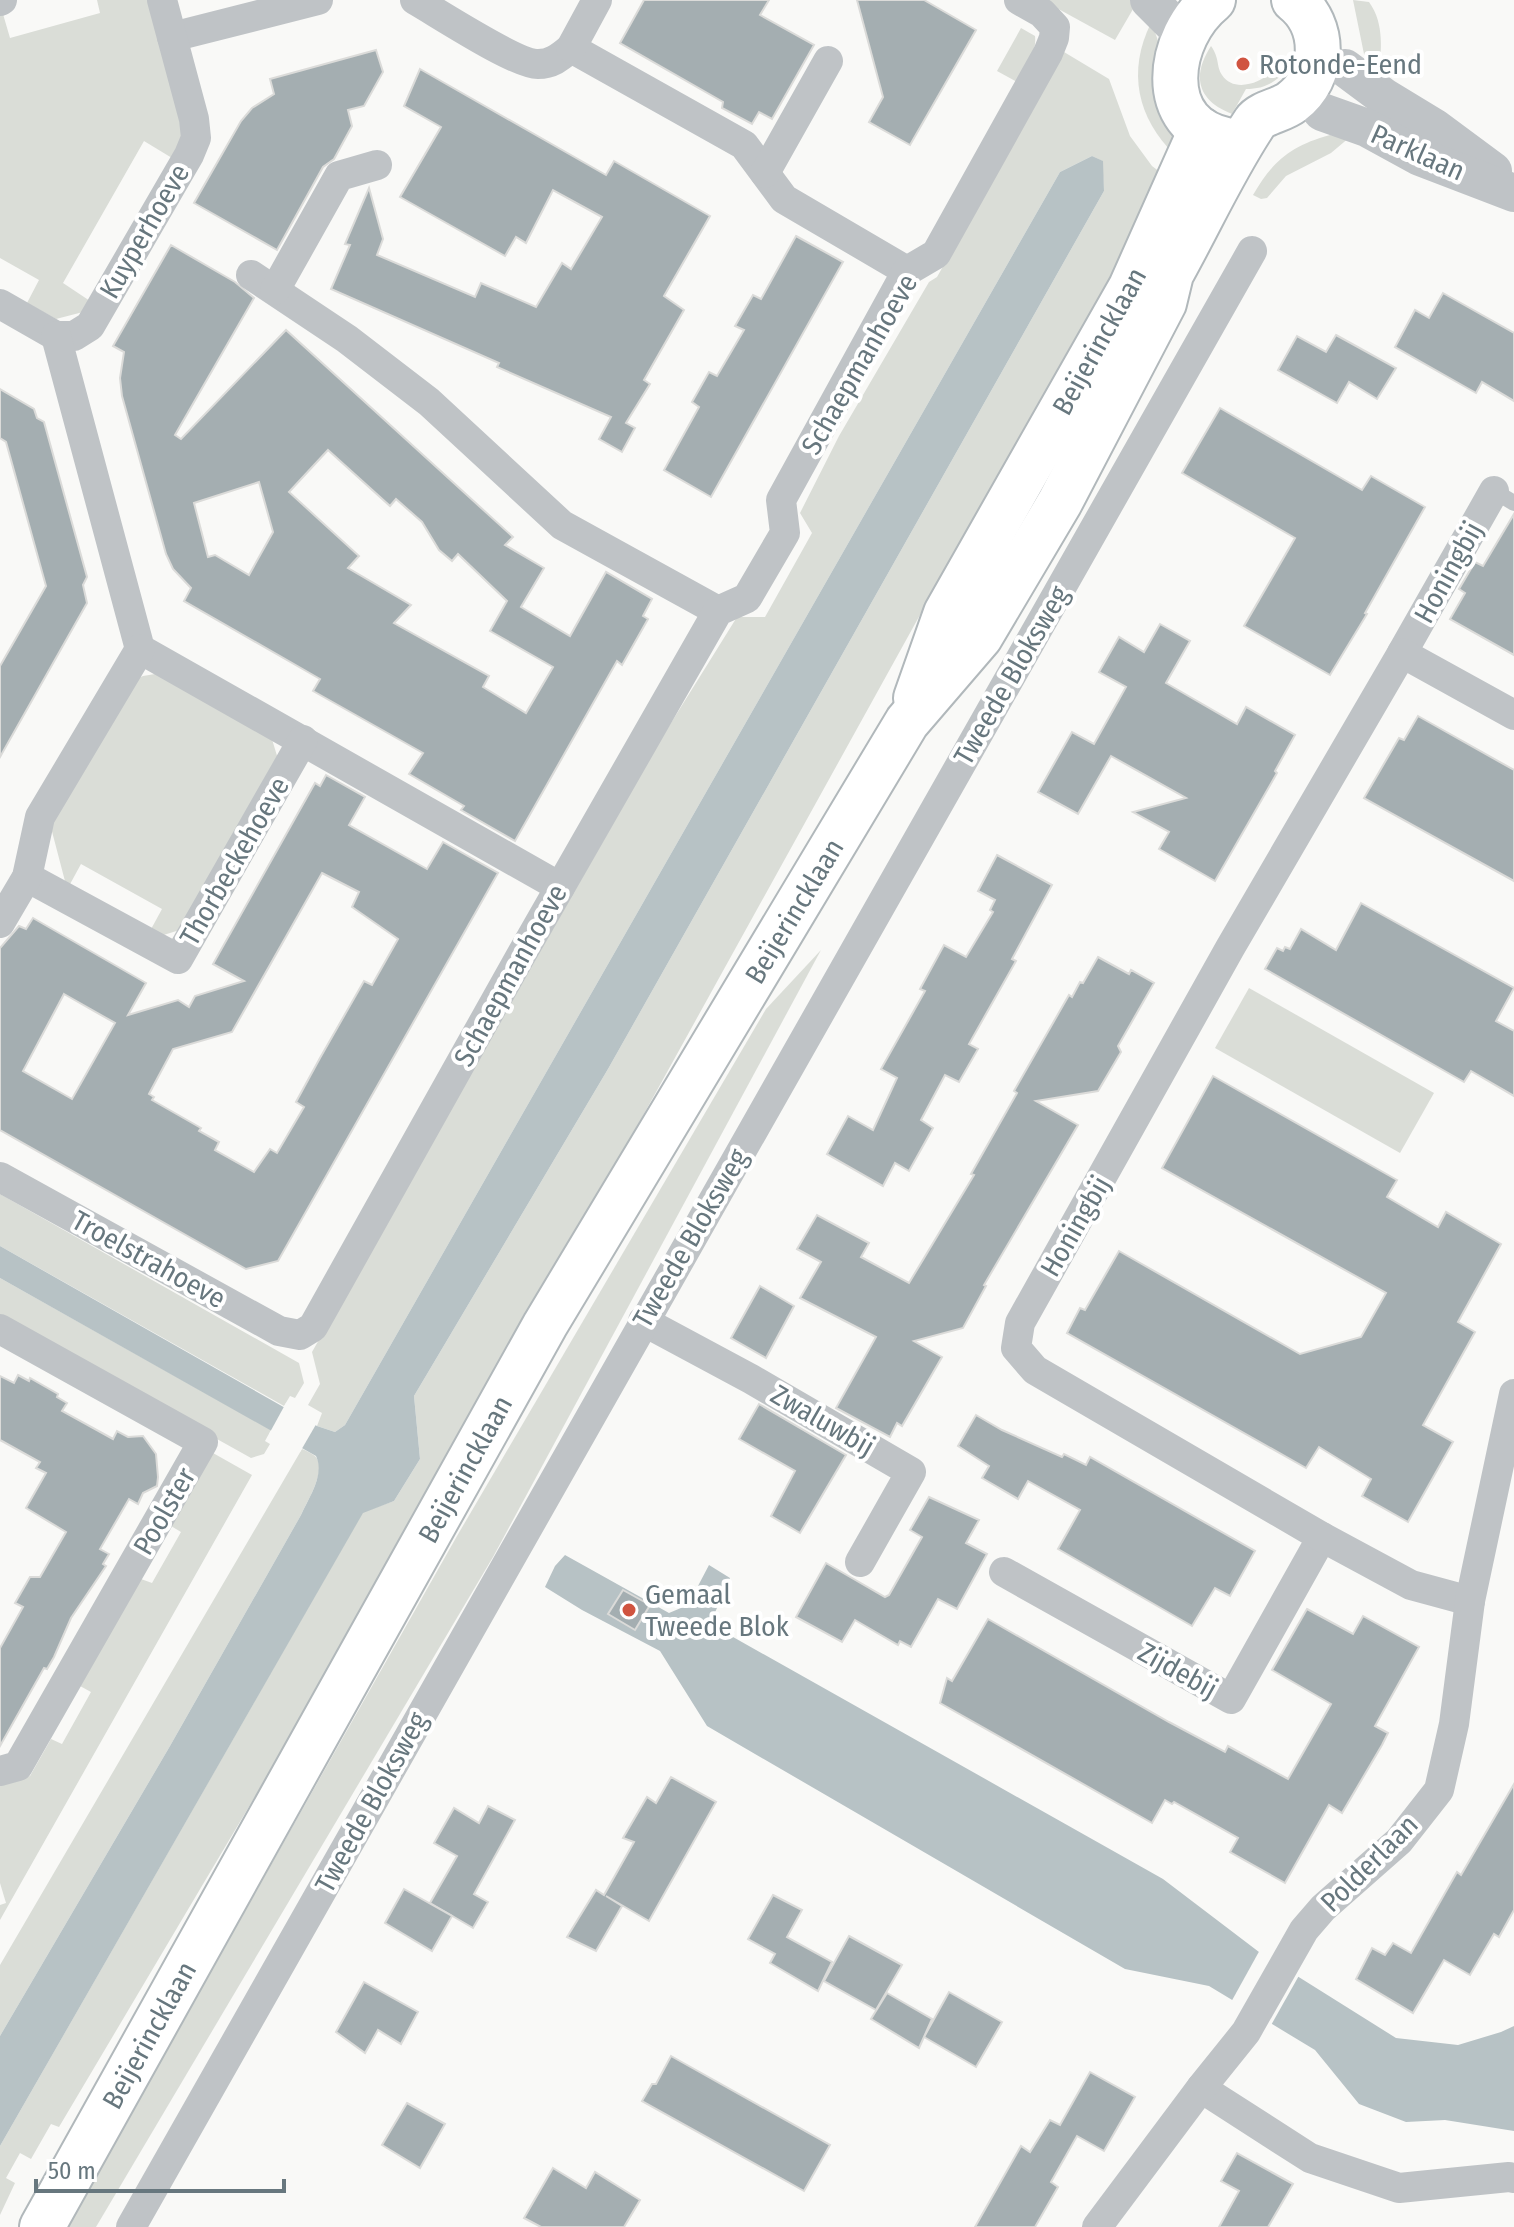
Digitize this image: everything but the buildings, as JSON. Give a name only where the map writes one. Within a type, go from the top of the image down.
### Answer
[{"type":"main road","points":[[1213,0],[1202,9],[1184,35],[1176,60],[1176,86],[1184,110],[1201,130],[1221,139],[1258,141],[1299,130],[1322,112],[1336,91],[1332,60],[1311,21],[1294,0]]},
{"type":"main road","points":[[1332,60],[1346,42],[1335,0]]},
{"type":"main road","name":"Beijerincklaan","points":[[42,2227],[545,1325],[907,722],[980,637],[1060,502],[1164,303],[1171,274],[1258,141],[1257,118],[1280,110],[1300,95],[1312,75],[1332,60]]},
{"type":"main road","name":"Beijerincklaan","points":[[907,722],[946,613],[1131,287],[1201,130]]},
{"type":"street","name":"Kuyperhoeve","points":[[56,336],[74,336],[90,326],[196,138],[194,119],[162,0]]},
{"type":"street","points":[[172,37],[318,0]]},
{"type":"street","points":[[415,0],[516,58],[534,65],[554,62],[571,48],[597,0]]},
{"type":"street","name":"Schaepmanhoeve","points":[[300,1335],[313,1327],[718,611],[747,598],[785,533],[781,500],[907,271],[936,254],[1048,53],[1055,27],[1042,13],[1019,0]]},
{"type":"street","points":[[1149,0],[1184,35]]},
{"type":"street","points":[[571,48],[744,145],[784,199],[907,271]]},
{"type":"street","name":"Parklaan","points":[[1332,60],[1435,128],[1514,190]]},
{"type":"street","points":[[765,173],[828,61]]},
{"type":"street","name":"Parklaan","points":[[1322,112],[1367,128],[1420,157],[1514,190]]},
{"type":"street","points":[[377,165],[339,176],[263,282],[347,339],[429,402],[562,525],[718,611]]},
{"type":"street","name":"Tweede Bloksweg","points":[[131,2227],[1252,251]]},
{"type":"street","points":[[0,304],[56,336],[140,649],[40,817],[27,877],[0,923]]},
{"type":"street","name":"Honingbij","points":[[1470,1601],[1411,1585],[1322,1537],[1035,1370],[1016,1348],[1020,1323],[1230,948],[1402,653],[1504,497]]},
{"type":"street","points":[[140,649],[560,887]]},
{"type":"street","name":"Honingbij","points":[[1402,653],[1514,715]]},
{"type":"street","name":"Thorbeckehoeve","points":[[27,877],[178,959],[303,740]]},
{"type":"street","name":"Troelstrahoeve","points":[[0,1177],[279,1331],[300,1335]]},
{"type":"street","name":"Zwaluwbij","points":[[643,1321],[751,1379],[911,1472],[860,1562]]},
{"type":"street","name":"Poolster","points":[[0,1329],[203,1442],[18,1766],[0,1771]]},
{"type":"street","name":"Polderlaan","points":[[1097,2227],[1246,2032],[1304,1930],[1323,1908],[1399,1841],[1439,1790],[1454,1724],[1470,1601],[1514,1394]]},
{"type":"street","name":"Zijdebij","points":[[1004,1572],[1231,1699],[1322,1537]]},
{"type":"street","points":[[1201,2088],[1310,2158],[1399,2188],[1514,2178]]},
{"type":"shaded area","points":[[97,0],[152,0],[185,134],[172,158],[144,141],[63,283],[90,301],[83,312],[56,319],[27,303],[39,280],[0,258],[0,15],[3,14],[10,38],[100,13]]},
{"type":"shaded area","points":[[1042,0],[1130,0],[1136,4],[1115,40]]},
{"type":"shaded area","points":[[1353,0],[1369,2],[1378,19],[1381,38],[1379,76],[1364,54]]},
{"type":"shaded area","points":[[1151,23],[1169,88],[1175,155],[1152,126],[1140,93],[1139,59]]},
{"type":"shaded area","points":[[1021,28],[1035,36],[1035,42],[1019,83],[997,71]]},
{"type":"shaded area","points":[[1211,46],[1222,75],[1235,84],[1259,81],[1277,66],[1286,70],[1269,84],[1246,89],[1232,114],[1212,102],[1201,87],[1201,68]]},
{"type":"shaded area","points":[[1064,52],[1109,79],[1130,136],[1152,166],[1168,178],[988,492],[422,1515],[59,2127],[51,2124],[31,2159],[20,2153],[6,2178],[15,2183],[0,2215],[0,2146],[363,1512],[394,1501],[420,1459],[414,1396],[608,1069],[1104,191],[1102,161],[1092,156],[1060,172],[345,1425],[335,1432],[317,1426],[322,1413],[308,1405],[320,1384],[312,1352],[661,739],[737,617],[765,617],[812,533],[800,513],[839,436],[929,282],[937,277]]},
{"type":"shaded area","points":[[1330,135],[1350,137],[1331,153],[1286,176],[1267,198],[1253,195],[1284,156],[1304,144]]},
{"type":"shaded area","points":[[1092,156],[1103,161],[1104,191],[608,1069],[414,1396],[420,1459],[394,1501],[363,1513],[0,2146],[0,2036],[301,1515],[319,1471],[316,1456],[0,1278],[0,1246],[317,1426],[335,1432],[345,1425],[1060,172]]},
{"type":"shaded area","points":[[161,673],[271,736],[278,759],[183,929],[157,937],[150,931],[162,909],[81,864],[69,886],[66,885],[49,820],[129,682]]},
{"type":"shaded area","points":[[821,950],[493,1557],[96,2227],[66,2227],[457,1536],[766,1009]]},
{"type":"shaded area","points":[[1249,988],[1434,1093],[1400,1153],[1215,1048]]},
{"type":"shaded area","points":[[0,1194],[299,1363],[304,1383],[295,1398],[290,1396],[284,1406],[0,1246]]},
{"type":"shaded area","points":[[0,1278],[271,1430],[265,1441],[270,1444],[264,1454],[251,1458],[0,1318]]},
{"type":"shaded area","points":[[302,1449],[315,1456],[319,1469],[301,1515],[0,2036],[0,1965]]},
{"type":"shaded area","points":[[213,1453],[252,1475],[0,1920],[0,1905],[6,1903],[0,1883],[0,1786],[30,1776],[51,1739],[62,1744],[91,1692],[80,1686],[141,1579],[152,1583],[181,1532],[171,1526]]},
{"type":"shaded area","points":[[565,1555],[669,1613],[688,1605],[709,1565],[730,1578],[710,1624],[1163,1879],[1259,1952],[1396,2038],[1458,2045],[1514,2026],[1514,2131],[1445,2120],[1406,2122],[1359,2104],[1315,2050],[1209,1986],[1125,1969],[707,1726],[660,1651],[545,1587],[555,1566]]},
{"type":"pier","points":[[286,1403],[318,1421],[300,1452],[269,1434]]},
{"type":"pier","points":[[1261,1948],[1301,1972],[1270,2027],[1230,2004]]},
{"type":"place","name":"Rotonde-Eend","points":[[1243,64]]},
{"type":"place","name":"Gemaal Tweede Blok","points":[[629,1610]]}]
